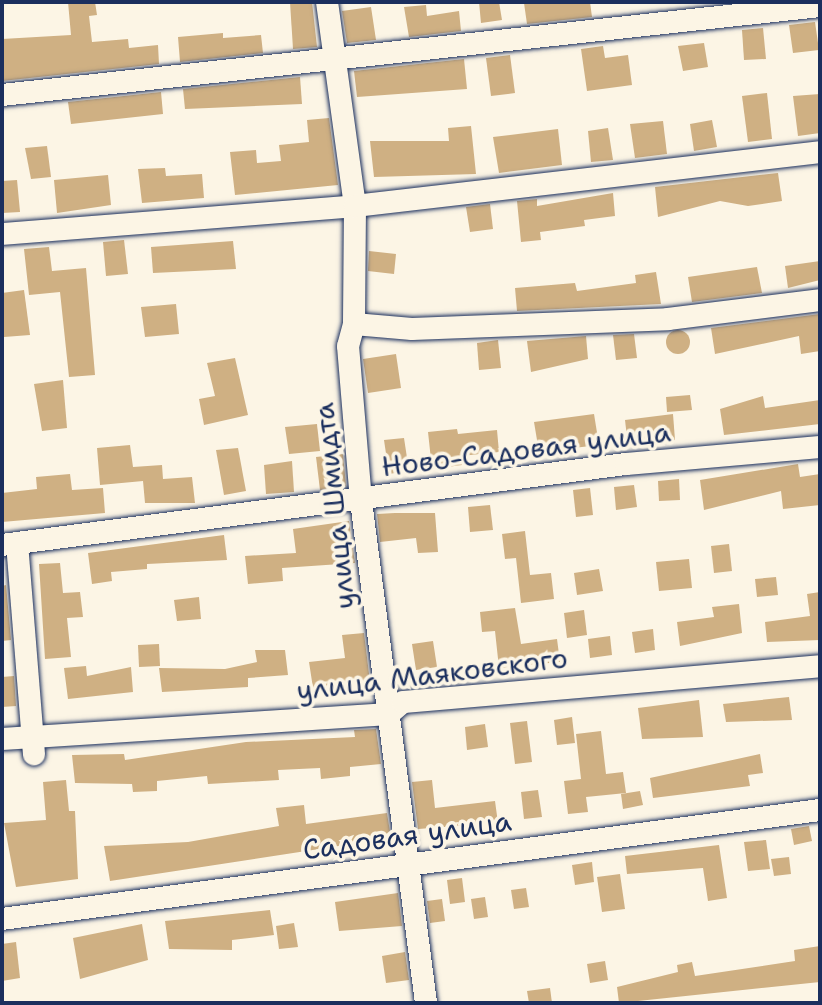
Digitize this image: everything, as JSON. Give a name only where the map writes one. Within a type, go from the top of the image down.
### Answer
[{"type":"street","name":"улица Шмидта","points":[[327,2],[355,206],[354,324],[348,346],[361,501],[426,1003]]},
{"type":"street","points":[[2,95],[820,6]]},
{"type":"street","points":[[2,234],[355,206],[820,152]]},
{"type":"street","points":[[354,324],[412,329],[668,319],[820,300]]},
{"type":"street","name":"Ново-Садовая улица","points":[[9,544],[361,501],[626,464],[820,447]]},
{"type":"street","points":[[9,544],[33,745]]},
{"type":"street","name":"улица Маяковского","points":[[2,739],[33,745],[389,714],[403,702],[820,666]]},
{"type":"street","name":"Садовая улица","points":[[2,919],[820,810]]},
{"type":"building","points":[[68,2],[95,2],[97,15],[89,16],[92,42],[128,39],[129,48],[158,45],[159,64],[2,81],[2,39],[71,35]]},
{"type":"building","points":[[290,2],[312,2],[317,47],[293,49]]},
{"type":"building","points":[[479,2],[499,2],[502,20],[481,23]]},
{"type":"building","points":[[590,2],[592,17],[527,24],[524,3]]},
{"type":"building","points":[[426,5],[427,16],[459,11],[461,31],[409,37],[404,7]]},
{"type":"building","points":[[371,7],[376,40],[347,43],[342,11]]},
{"type":"building","points":[[815,22],[819,50],[793,53],[789,25]]},
{"type":"building","points":[[763,28],[766,59],[744,60],[742,30]]},
{"type":"building","points":[[223,33],[223,38],[261,35],[263,53],[180,62],[178,37]]},
{"type":"building","points":[[704,43],[708,67],[683,71],[678,46]]},
{"type":"building","points":[[603,46],[605,58],[628,55],[632,85],[587,91],[581,49]]},
{"type":"building","points":[[510,55],[515,93],[491,96],[486,58]]},
{"type":"building","points":[[464,59],[467,89],[357,97],[354,71]]},
{"type":"building","points":[[300,77],[302,104],[185,109],[183,89]]},
{"type":"building","points":[[161,92],[163,114],[71,124],[68,102]]},
{"type":"building","points":[[767,93],[772,139],[748,142],[742,96]]},
{"type":"building","points":[[820,94],[820,133],[798,136],[793,96]]},
{"type":"building","points":[[329,118],[338,185],[235,195],[230,152],[256,150],[257,163],[281,161],[279,145],[309,142],[307,120]]},
{"type":"building","points":[[712,120],[717,147],[694,151],[690,124]]},
{"type":"building","points":[[663,121],[667,154],[635,158],[630,124]]},
{"type":"building","points":[[471,126],[476,174],[374,177],[370,141],[449,141],[448,128]]},
{"type":"building","points":[[608,128],[613,160],[591,162],[588,131]]},
{"type":"building","points":[[558,129],[562,165],[499,173],[493,137]]},
{"type":"building","points":[[47,146],[51,177],[31,179],[25,148]]},
{"type":"building","points":[[165,168],[166,176],[202,174],[204,198],[142,203],[138,169]]},
{"type":"building","points":[[778,173],[782,201],[748,206],[720,201],[658,217],[655,187]]},
{"type":"building","points":[[108,175],[111,205],[57,213],[54,180]]},
{"type":"building","points":[[17,180],[20,212],[2,213],[2,181]]},
{"type":"building","points":[[613,193],[615,216],[584,220],[585,226],[540,232],[541,240],[521,242],[517,201],[537,199],[537,206]]},
{"type":"building","points":[[490,204],[493,229],[470,232],[466,207]]},
{"type":"building","points":[[124,240],[128,274],[106,276],[103,242]]},
{"type":"building","points":[[233,241],[236,269],[153,273],[151,247]]},
{"type":"building","points":[[49,247],[52,271],[86,268],[95,375],[69,377],[60,292],[29,295],[24,249]]},
{"type":"building","points":[[369,251],[396,254],[394,274],[368,271]]},
{"type":"building","points":[[820,261],[820,280],[788,288],[785,266]]},
{"type":"building","points":[[757,267],[762,293],[692,302],[688,277]]},
{"type":"building","points":[[656,272],[661,304],[517,311],[515,288],[575,283],[577,291],[636,283],[635,275]]},
{"type":"building","points":[[24,290],[30,335],[4,337],[2,293]]},
{"type":"building","points":[[176,304],[179,334],[145,337],[141,307]]},
{"type":"building","points":[[820,314],[820,351],[801,354],[799,336],[715,354],[711,328]]},
{"type":"building","points":[[678,330],[689,337],[690,342],[683,353],[678,354],[667,347],[666,342],[673,331]]},
{"type":"building","points":[[634,334],[637,358],[616,360],[613,335]]},
{"type":"building","points":[[586,336],[588,359],[531,372],[527,341]]},
{"type":"building","points":[[498,340],[501,368],[479,370],[477,343]]},
{"type":"building","points":[[396,354],[401,388],[368,393],[363,359]]},
{"type":"building","points":[[235,358],[248,415],[204,425],[199,399],[215,396],[207,363]]},
{"type":"building","points":[[63,380],[67,428],[42,431],[34,384]]},
{"type":"building","points":[[690,395],[692,410],[667,412],[666,397]]},
{"type":"building","points":[[763,396],[765,408],[820,400],[820,424],[724,435],[720,409]]},
{"type":"building","points":[[594,414],[599,445],[539,452],[534,422]]},
{"type":"building","points":[[673,414],[675,440],[628,446],[625,420]]},
{"type":"building","points":[[317,424],[320,451],[289,454],[285,427]]},
{"type":"building","points":[[457,429],[458,434],[497,430],[499,452],[461,456],[462,465],[432,469],[428,432]]},
{"type":"building","points":[[404,438],[409,471],[389,474],[384,440]]},
{"type":"building","points":[[130,445],[133,467],[162,465],[163,479],[192,477],[195,503],[145,503],[143,481],[100,485],[97,448]]},
{"type":"building","points":[[238,448],[246,491],[224,495],[216,450]]},
{"type":"building","points":[[343,454],[346,486],[320,490],[316,457]]},
{"type":"building","points":[[292,461],[294,492],[266,494],[264,465]]},
{"type":"building","points":[[798,464],[800,477],[820,474],[820,505],[783,509],[781,491],[704,510],[700,480]]},
{"type":"building","points":[[70,474],[72,490],[103,488],[105,513],[2,522],[2,493],[37,489],[36,477]]},
{"type":"building","points":[[679,479],[680,500],[659,501],[658,481]]},
{"type":"building","points":[[634,485],[637,507],[616,510],[614,487]]},
{"type":"building","points":[[590,488],[593,515],[576,517],[573,490]]},
{"type":"building","points":[[490,505],[493,530],[470,532],[468,507]]},
{"type":"building","points":[[435,513],[438,552],[418,553],[416,538],[380,542],[377,514]]},
{"type":"building","points":[[349,521],[355,563],[282,568],[283,581],[248,584],[245,556],[296,553],[293,529]]},
{"type":"building","points":[[525,531],[530,575],[551,573],[554,599],[521,603],[516,558],[505,559],[502,534]]},
{"type":"building","points":[[224,535],[227,560],[147,564],[147,569],[111,572],[112,581],[92,584],[88,553]]},
{"type":"building","points":[[729,544],[732,571],[714,573],[711,546]]},
{"type":"building","points":[[689,559],[692,588],[659,591],[656,562]]},
{"type":"building","points":[[60,563],[63,593],[80,592],[83,617],[67,618],[71,657],[45,659],[39,564]]},
{"type":"building","points":[[599,569],[603,591],[577,595],[574,573]]},
{"type":"building","points":[[776,577],[778,595],[757,597],[755,579]]},
{"type":"building","points":[[6,585],[11,640],[2,641],[2,586]]},
{"type":"building","points":[[820,592],[820,640],[767,642],[765,622],[810,616],[807,594]]},
{"type":"building","points":[[199,597],[201,619],[177,621],[174,600]]},
{"type":"building","points":[[739,604],[742,633],[680,646],[677,622],[714,617],[712,607]]},
{"type":"building","points":[[515,608],[521,644],[557,639],[560,662],[499,668],[495,631],[482,632],[480,612]]},
{"type":"building","points":[[584,610],[587,635],[567,638],[564,613]]},
{"type":"building","points":[[653,629],[655,650],[635,653],[632,632]]},
{"type":"building","points":[[364,633],[370,682],[313,688],[309,662],[345,658],[342,635]]},
{"type":"building","points":[[610,636],[612,655],[590,658],[588,639]]},
{"type":"building","points":[[433,641],[437,667],[416,670],[412,644]]},
{"type":"building","points":[[159,644],[160,666],[139,667],[138,645]]},
{"type":"building","points":[[255,650],[285,650],[288,675],[248,678],[248,687],[162,692],[159,668],[225,669],[257,662]]},
{"type":"building","points":[[86,666],[87,676],[131,667],[133,692],[68,699],[64,668]]},
{"type":"building","points":[[14,676],[16,706],[2,707],[2,677]]},
{"type":"building","points":[[789,697],[792,720],[726,722],[723,704]]},
{"type":"building","points":[[699,700],[703,737],[642,739],[638,708]]},
{"type":"building","points":[[572,717],[575,743],[557,745],[554,720]]},
{"type":"building","points":[[527,721],[532,762],[515,764],[510,723]]},
{"type":"building","points":[[485,724],[488,747],[467,750],[465,727]]},
{"type":"building","points":[[376,729],[381,764],[350,767],[350,776],[321,779],[320,768],[278,770],[279,780],[208,784],[207,776],[157,781],[157,791],[133,792],[132,784],[75,783],[72,755],[124,754],[125,760],[246,742],[355,737],[354,730]]},
{"type":"building","points":[[601,731],[606,774],[623,772],[626,793],[586,797],[588,812],[568,814],[564,781],[581,779],[576,734]]},
{"type":"building","points":[[760,754],[763,773],[748,775],[750,786],[653,798],[650,778]]},
{"type":"building","points":[[66,780],[69,811],[75,811],[78,879],[16,887],[4,823],[46,820],[43,782]]},
{"type":"building","points":[[432,780],[435,808],[495,801],[498,823],[418,829],[412,782]]},
{"type":"building","points":[[538,790],[542,817],[524,819],[521,792]]},
{"type":"building","points":[[640,791],[643,805],[623,809],[621,794]]},
{"type":"building","points":[[304,805],[306,824],[387,813],[391,838],[110,881],[104,846],[188,842],[279,826],[276,808]]},
{"type":"building","points":[[809,826],[812,841],[794,845],[791,829]]},
{"type":"building","points":[[766,840],[770,869],[748,871],[744,842]]},
{"type":"building","points":[[719,845],[727,898],[708,901],[703,868],[627,874],[625,856]]},
{"type":"building","points":[[789,857],[791,874],[774,876],[771,859]]},
{"type":"building","points":[[592,862],[594,882],[575,885],[572,865]]},
{"type":"building","points":[[620,874],[625,909],[602,912],[597,877]]},
{"type":"building","points":[[462,878],[465,902],[450,904],[447,880]]},
{"type":"building","points":[[526,888],[529,907],[514,909],[511,890]]},
{"type":"building","points":[[398,893],[402,926],[339,931],[335,902]]},
{"type":"building","points":[[485,897],[488,917],[474,919],[471,899]]},
{"type":"building","points":[[442,899],[445,921],[430,923],[427,901]]},
{"type":"building","points":[[270,910],[274,935],[232,940],[232,950],[169,949],[165,921]]},
{"type":"building","points":[[294,923],[298,947],[279,949],[276,926]]},
{"type":"building","points":[[142,924],[148,960],[80,979],[73,938]]},
{"type":"building","points":[[16,942],[20,978],[2,981],[2,944]]},
{"type":"building","points":[[820,946],[820,982],[619,1003],[617,987],[678,972],[677,965],[692,962],[695,976],[795,961],[794,950]]},
{"type":"building","points":[[405,952],[409,980],[386,983],[382,956]]},
{"type":"building","points":[[605,961],[608,980],[590,983],[587,964]]},
{"type":"building","points":[[550,988],[552,1003],[529,1003],[527,991]]}]
